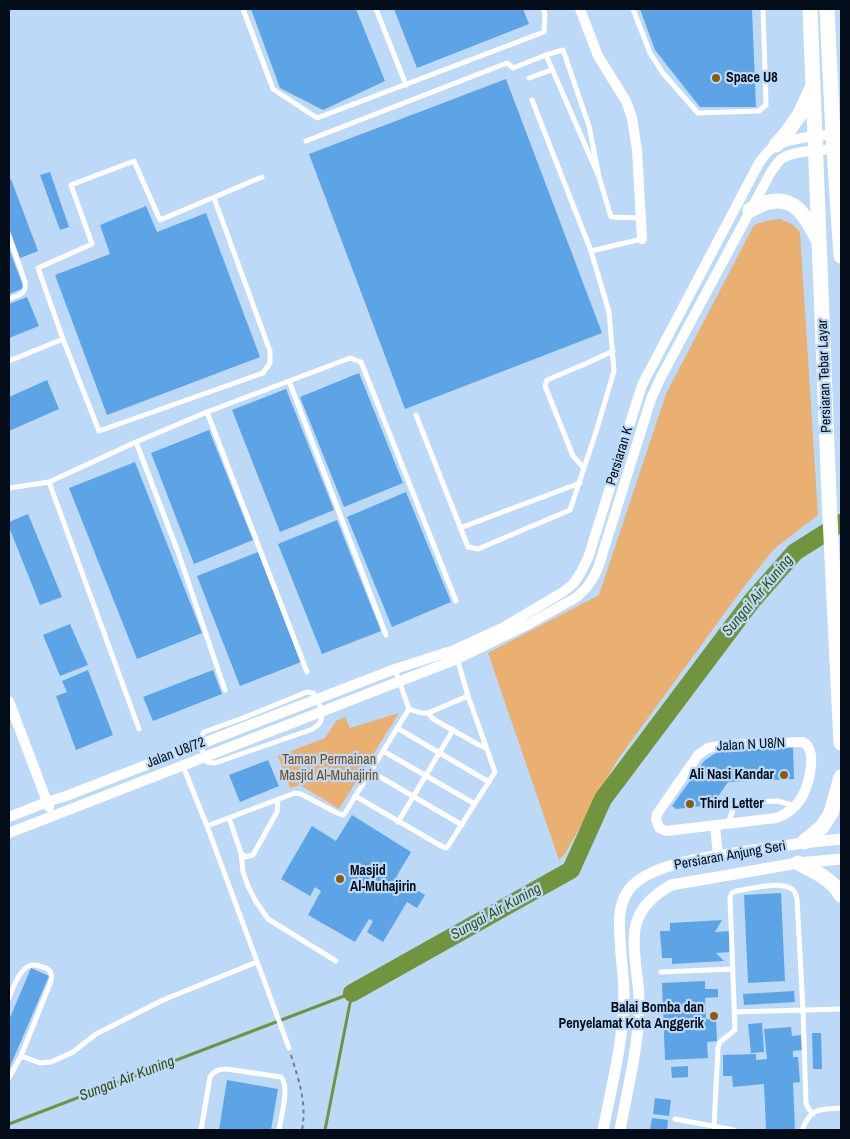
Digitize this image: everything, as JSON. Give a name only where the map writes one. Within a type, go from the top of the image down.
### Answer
[{"type":"main road","name":"Persiaran Tebar Layar","points":[[810,9],[841,743]]},
{"type":"main road","points":[[827,9],[830,84],[838,142],[841,256]]},
{"type":"main road","points":[[830,84],[841,103]]},
{"type":"main road","points":[[776,146],[800,114],[813,85]]},
{"type":"main road","points":[[750,210],[765,203],[777,201],[790,203],[798,208],[808,219],[819,241]]},
{"type":"main road","points":[[804,842],[822,826],[831,813],[841,777]]},
{"type":"main road","points":[[798,863],[826,878],[841,895]]},
{"type":"street","points":[[580,9],[598,56],[626,101],[632,118],[637,150],[642,239]]},
{"type":"street","name":"Persiaran K","points":[[348,702],[400,682],[456,654],[534,610],[574,583],[590,551],[642,385],[759,163],[770,150],[790,141],[816,143]]},
{"type":"street","points":[[816,143],[838,142]]},
{"type":"street","points":[[816,143],[838,142]]},
{"type":"street","name":"Persiaran K","points":[[344,688],[395,669],[456,654],[527,625],[577,597],[587,587],[604,553],[651,399],[660,378],[771,172],[781,159],[816,143]]},
{"type":"street","name":"Jalan U8/72","points":[[9,817],[344,688]]},
{"type":"street","points":[[9,701],[52,816]]},
{"type":"street","name":"Jalan U8/72","points":[[9,833],[348,702]]},
{"type":"street","name":"Jalan N U8/N","points":[[802,742],[807,744],[810,749],[811,770],[803,795],[794,806],[787,814],[776,818],[666,831],[658,828],[656,819],[657,814],[698,756],[708,748],[722,745],[802,742]]},
{"type":"street","points":[[715,825],[718,856]]},
{"type":"street","name":"Persiaran Anjung Seri","points":[[603,1130],[621,1037],[624,992],[620,921],[621,906],[634,884],[666,867],[691,860],[804,842],[841,839]]},
{"type":"street","name":"Persiaran Anjung Seri","points":[[620,1130],[637,1039],[639,997],[634,945],[637,921],[647,903],[657,893],[670,885],[798,863],[841,859]]},
{"type":"lane","points":[[243,9],[273,89],[317,118],[544,32],[545,14],[543,9]]},
{"type":"lane","points":[[376,9],[406,85]]},
{"type":"lane","points":[[633,9],[650,53],[662,72],[698,113],[758,111],[766,105],[763,9]]},
{"type":"lane","points":[[306,141],[507,63],[513,68],[563,50],[589,126],[598,178]]},
{"type":"lane","points":[[546,55],[598,178],[611,218],[641,218]]},
{"type":"lane","points":[[529,78],[551,70]]},
{"type":"lane","points":[[416,415],[468,547],[478,549],[570,510],[614,371],[613,351],[609,312],[591,251],[532,100]]},
{"type":"lane","points":[[214,198],[270,352],[270,363],[263,373],[99,431],[38,268],[92,244],[71,184],[134,161],[160,220],[262,178]]},
{"type":"lane","points":[[9,236],[26,288],[21,294],[9,299]]},
{"type":"lane","points":[[591,251],[642,239]]},
{"type":"lane","points":[[9,361],[63,339]]},
{"type":"lane","points":[[584,467],[573,456],[545,386],[548,380],[613,351]]},
{"type":"lane","points":[[9,488],[49,482],[207,412],[350,358],[361,362],[456,601]]},
{"type":"lane","points":[[289,381],[386,635]]},
{"type":"lane","points":[[207,412],[306,672]]},
{"type":"lane","points":[[136,442],[178,552],[225,690]]},
{"type":"lane","points":[[49,482],[139,729]]},
{"type":"lane","points":[[460,528],[580,483]]},
{"type":"lane","points":[[355,796],[446,848],[495,772],[468,696],[456,654]]},
{"type":"lane","points":[[207,826],[295,794],[301,794],[343,815],[408,710],[395,669]]},
{"type":"lane","points":[[408,710],[428,713],[468,696]]},
{"type":"lane","points":[[317,698],[322,712]]},
{"type":"lane","points":[[428,713],[433,719],[486,748]]},
{"type":"lane","points":[[398,728],[488,782]]},
{"type":"lane","points":[[398,822],[453,730]]},
{"type":"lane","points":[[200,744],[205,758]]},
{"type":"lane","points":[[383,751],[475,804]]},
{"type":"lane","points":[[183,766],[289,1048]]},
{"type":"lane","points":[[370,771],[462,825]]},
{"type":"lane","points":[[241,853],[245,857],[253,855],[277,812],[278,800]]},
{"type":"lane","points":[[728,824],[734,807],[738,803],[778,801],[794,806]]},
{"type":"lane","points":[[229,818],[241,853],[243,872],[248,886],[268,919],[336,961]]},
{"type":"lane","points":[[714,1127],[718,1048],[720,1042],[735,1030],[730,897],[736,891],[776,885],[791,888],[795,892],[797,899],[806,1103],[812,1113]]},
{"type":"lane","points":[[21,1056],[40,1063],[51,1062],[73,1052],[96,1034],[163,1000],[257,962]]},
{"type":"lane","points":[[9,998],[18,978],[29,965],[36,965],[49,970],[52,974],[52,981],[21,1056],[9,1078]]},
{"type":"lane","points":[[662,972],[733,969]]},
{"type":"lane","points":[[735,1012],[841,1009]]},
{"type":"lane","points":[[201,1130],[210,1076],[219,1069],[227,1069],[280,1077],[283,1080],[285,1092],[279,1130]]},
{"type":"lane","points":[[802,1130],[806,1120],[817,1110],[841,1108]]},
{"type":"lane","points":[[675,1119],[734,1130]]},
{"type":"path","points":[[289,1048],[303,1096],[302,1130]]},
{"type":"green space","points":[[780,219],[792,224],[800,232],[818,515],[774,549],[746,584],[618,759],[565,854],[559,860],[488,653],[599,595],[666,394],[754,225]]},
{"type":"green space","name":"Taman Permainan Masjid Al-Muhajirin","points":[[399,713],[339,809],[300,785],[290,788],[278,756],[325,738],[336,721],[345,717],[350,728]]},
{"type":"building","points":[[251,9],[356,9],[385,81],[323,110],[280,88]]},
{"type":"building","points":[[394,9],[523,9],[529,24],[417,68]]},
{"type":"building","name":"Space U8","points":[[640,9],[752,9],[756,107],[700,107],[655,50]]},
{"type":"building","points":[[506,79],[602,333],[405,409],[309,154]]},
{"type":"building","points":[[50,172],[69,227],[60,230],[40,175]]},
{"type":"building","points":[[11,179],[38,251],[20,258],[9,228],[9,180]]},
{"type":"building","points":[[146,206],[157,232],[206,213],[260,357],[107,415],[55,275],[110,254],[100,225]]},
{"type":"building","points":[[9,249],[24,288],[9,294]]},
{"type":"building","points":[[27,297],[39,326],[9,338],[9,304]]},
{"type":"building","points":[[359,373],[403,483],[344,507],[300,397]]},
{"type":"building","points":[[47,380],[59,409],[9,431],[9,397]]},
{"type":"building","points":[[286,389],[334,510],[280,532],[232,410]]},
{"type":"building","points":[[209,430],[253,540],[194,564],[151,453]]},
{"type":"building","points":[[135,462],[202,633],[137,659],[69,488]]},
{"type":"building","points":[[406,492],[451,602],[392,627],[347,517]]},
{"type":"building","points":[[28,514],[62,597],[40,605],[9,527],[9,522]]},
{"type":"building","points":[[337,520],[381,631],[322,654],[278,544]]},
{"type":"building","points":[[258,552],[301,662],[240,686],[197,576]]},
{"type":"building","points":[[70,624],[88,665],[60,676],[43,635]]},
{"type":"building","points":[[88,670],[113,735],[76,750],[56,696],[67,692],[62,681]]},
{"type":"building","points":[[213,670],[222,694],[153,721],[143,697]]},
{"type":"building","points":[[793,747],[794,779],[728,782],[712,805],[676,809],[672,806],[704,761],[714,754],[727,749]]},
{"type":"building","points":[[268,760],[279,786],[240,802],[229,775]]},
{"type":"building","name":"Masjid Al-Muhajirin","points":[[352,815],[411,852],[396,877],[425,895],[417,908],[407,902],[383,942],[367,932],[373,921],[369,919],[355,942],[308,915],[321,891],[315,887],[310,896],[281,879],[312,826],[336,841]]},
{"type":"building","points":[[781,893],[785,981],[748,983],[744,895]]},
{"type":"building","points":[[722,920],[715,932],[730,931],[731,952],[716,953],[724,961],[672,964],[672,958],[662,958],[660,931],[670,931],[670,923]]},
{"type":"building","points":[[31,968],[49,976],[9,1069],[9,1020]]},
{"type":"building","points":[[705,981],[705,989],[718,989],[718,997],[705,998],[706,1019],[716,1019],[717,1041],[707,1042],[708,1058],[665,1060],[662,983]]},
{"type":"building","points":[[794,991],[795,1002],[744,1005],[743,994]]},
{"type":"building","points":[[762,1023],[764,1052],[751,1053],[748,1024]]},
{"type":"building","points":[[791,1027],[792,1036],[801,1035],[802,1050],[793,1051],[793,1057],[798,1057],[800,1082],[793,1083],[795,1130],[766,1130],[764,1084],[733,1087],[732,1076],[723,1076],[723,1055],[756,1054],[756,1060],[767,1059],[764,1029]]},
{"type":"building","points":[[812,1033],[821,1033],[822,1069],[813,1069]]},
{"type":"building","points":[[688,1066],[688,1077],[672,1078],[671,1067]]},
{"type":"building","points":[[227,1080],[278,1089],[271,1130],[219,1130]]},
{"type":"building","points":[[655,1098],[671,1100],[669,1116],[653,1114]]},
{"type":"building","points":[[652,1118],[668,1120],[667,1130],[650,1130]]},
{"type":"waterway","name":"Sungai Air Kuning","points":[[352,993],[571,870],[603,799],[751,602],[795,552],[841,523]]},
{"type":"waterway","name":"Sungai Air Kuning","points":[[9,1124],[352,993]]},
{"type":"waterway","points":[[325,1130],[352,993]]},
{"type":"place","name":"Space U8","points":[[716,78]]},
{"type":"place","name":"Ali Nasi Kandar","points":[[784,775]]},
{"type":"place","name":"Third Letter","points":[[690,804]]},
{"type":"place","name":"Masjid Al-Muhajirin","points":[[340,879]]},
{"type":"place","name":"Balai Bomba dan Penyelamat Kota Anggerik","points":[[714,1016]]}]
